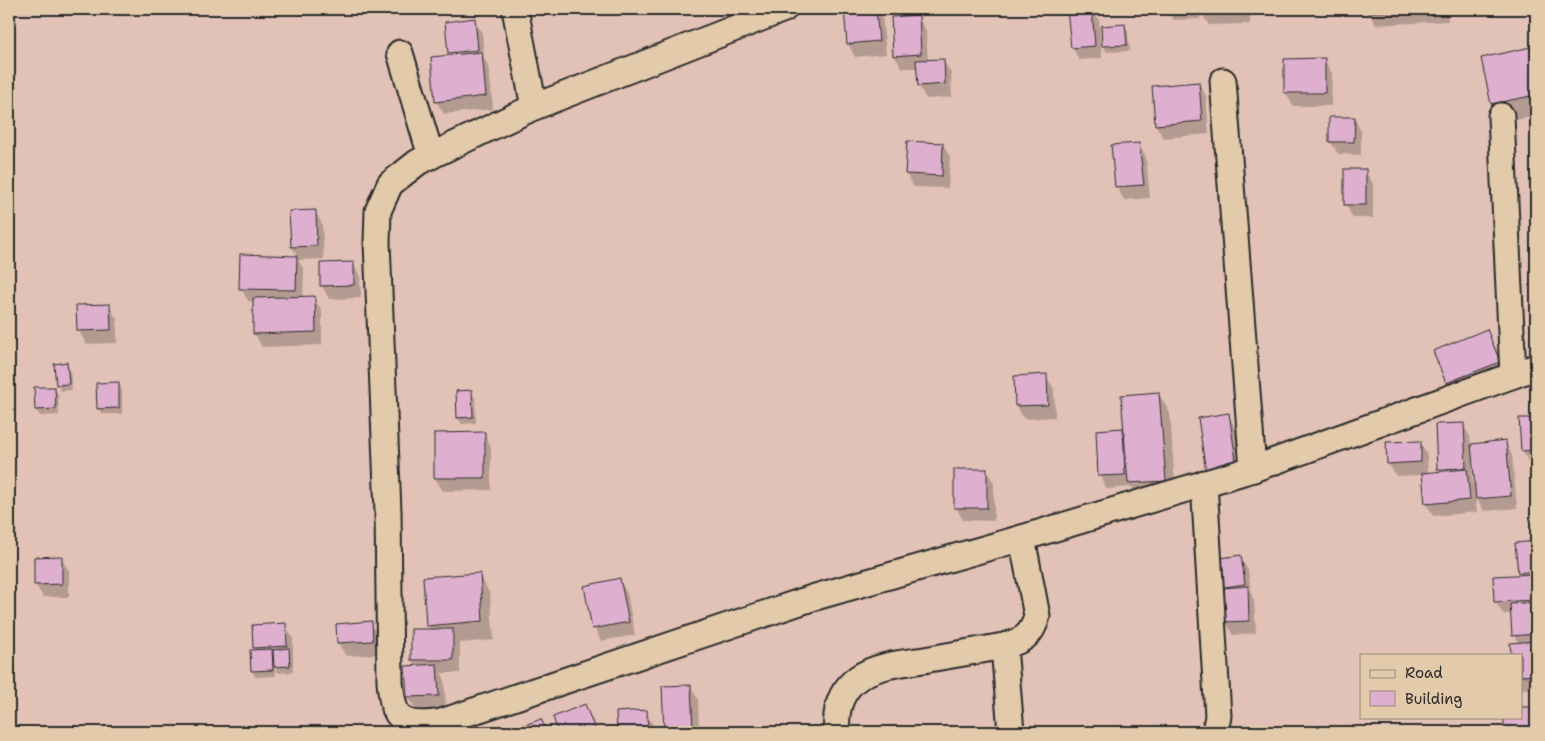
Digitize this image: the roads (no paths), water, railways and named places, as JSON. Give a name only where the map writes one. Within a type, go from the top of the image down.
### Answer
[{"type":"street","points":[[515,9],[534,107]]},
{"type":"street","points":[[784,9],[534,107],[418,162],[390,184],[378,211],[377,242],[388,512],[390,680],[392,701],[400,726],[412,723],[442,722],[812,598],[1253,469],[1536,367]]},
{"type":"street","points":[[400,53],[431,156]]},
{"type":"street","points":[[1224,81],[1253,469]]},
{"type":"street","points":[[1501,116],[1513,375]]},
{"type":"street","points":[[1204,483],[1218,716],[1216,732]]},
{"type":"street","points":[[837,732],[838,704],[858,677],[873,670],[893,665],[1004,646],[1018,642],[1028,634],[1034,626],[1037,616],[1022,538]]},
{"type":"street","points":[[1004,646],[1011,732]]}]
